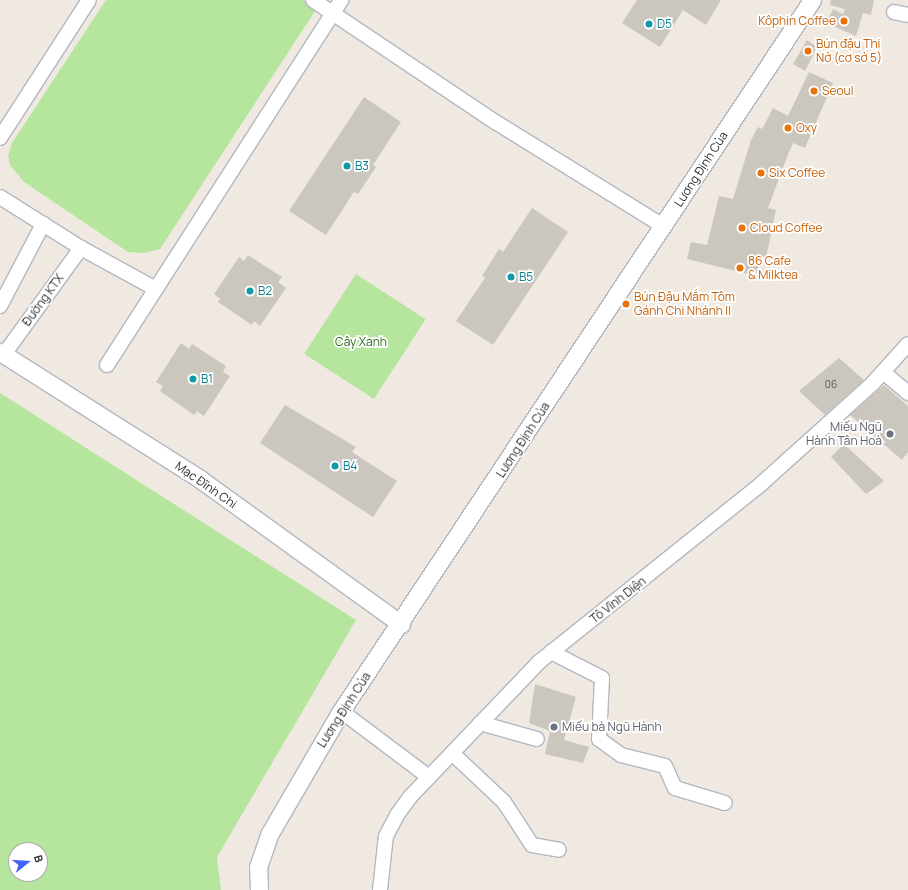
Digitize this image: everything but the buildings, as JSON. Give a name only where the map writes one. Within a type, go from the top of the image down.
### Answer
[{"type":"street","points":[[0,138],[89,0]]},
{"type":"street","points":[[313,0],[497,123],[663,226]]},
{"type":"street","points":[[107,365],[341,0]]},
{"type":"street","name":"Lương Định Của","points":[[259,890],[258,867],[270,833],[341,711],[401,624],[812,0]]},
{"type":"street","points":[[894,12],[908,15]]},
{"type":"street","points":[[0,197],[81,248],[156,289]]},
{"type":"street","points":[[0,306],[43,224]]},
{"type":"street","name":"Đường KTX","points":[[1,352],[81,248]]},
{"type":"street","name":"Tô Vĩnh Diện","points":[[380,890],[386,836],[401,809],[480,723],[551,652],[761,484],[884,372],[908,344]]},
{"type":"street","name":"Mạc Đĩnh Chi","points":[[1,352],[200,479],[401,624]]},
{"type":"street","points":[[884,372],[908,393]]},
{"type":"street","points":[[551,652],[602,678],[599,739],[621,755],[665,766],[675,788],[725,803]]},
{"type":"street","points":[[341,711],[429,777]]},
{"type":"street","points":[[480,723],[537,739]]},
{"type":"street","points":[[452,753],[504,802],[532,845],[559,850]]},
{"type":"green space","points":[[106,0],[302,0],[317,8],[160,249],[144,253],[128,252],[24,182],[10,165],[8,156],[12,143]]},
{"type":"green space","name":"Cây Xanh","points":[[356,274],[426,319],[374,399],[304,354]]},
{"type":"green space","points":[[0,393],[356,620],[217,857],[221,890],[0,890]]},
{"type":"place","name":"Kôphin Coffee","points":[[844,21]]},
{"type":"place","name":"D5","points":[[649,24]]},
{"type":"place","name":"Bún đậu Thị Nở (cơ sở 5)","points":[[808,51]]},
{"type":"place","name":"Seoul","points":[[814,91]]},
{"type":"place","name":"Oxy","points":[[788,128]]},
{"type":"place","name":"B3","points":[[347,166]]},
{"type":"place","name":"Six Coffee","points":[[761,173]]},
{"type":"place","name":"Cloud Coffee","points":[[742,228]]},
{"type":"place","name":"86 Cafe & Milktea","points":[[740,268]]},
{"type":"place","name":"B5","points":[[511,277]]},
{"type":"place","name":"B2","points":[[250,291]]},
{"type":"place","name":"Bún Đậu Mắm Tôm Gánh Chi Nhánh II","points":[[626,304]]},
{"type":"place","name":"B1","points":[[193,379]]},
{"type":"place","name":"Miếu Ngũ Hành Tân Hoà","points":[[890,434]]},
{"type":"place","name":"B4","points":[[335,466]]},
{"type":"place","name":"Miếu bà Ngũ Hành","points":[[554,727]]}]
